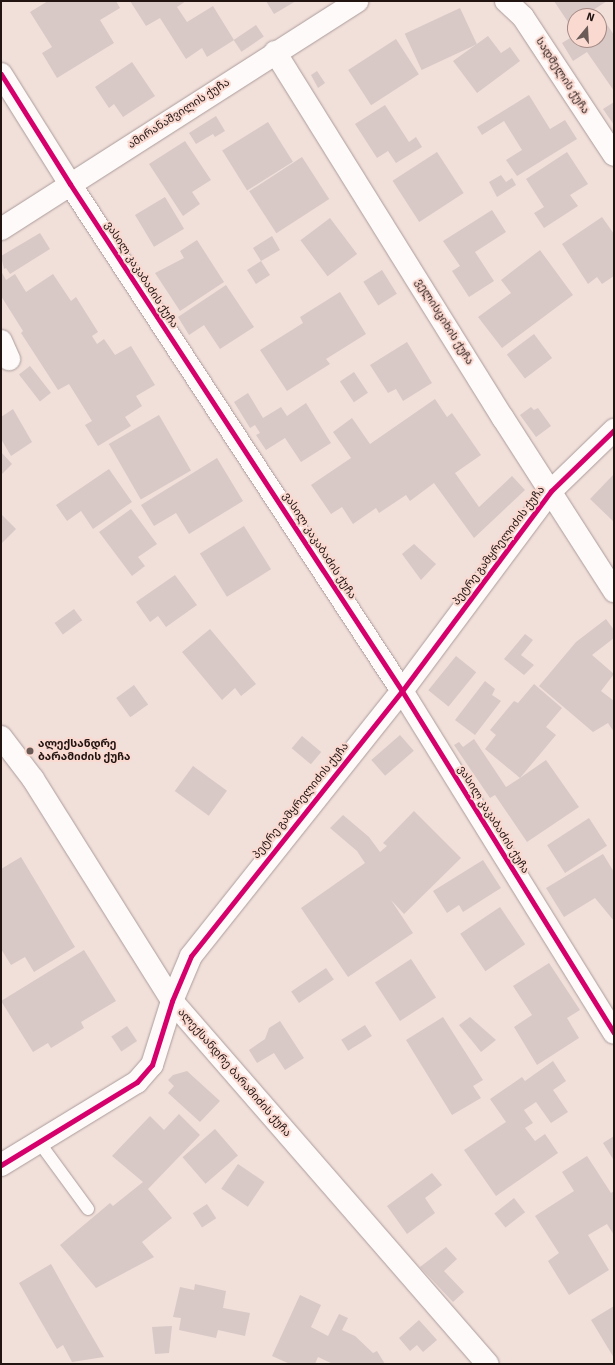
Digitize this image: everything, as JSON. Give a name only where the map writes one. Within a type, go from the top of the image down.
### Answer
[{"type":"street","name":"ამირანაშვილის ქუჩა","points":[[1,229],[275,52],[357,1]]},
{"type":"street","name":"სადმელის ქუჩა","points":[[506,1],[523,17],[614,155]]},
{"type":"street","name":"ველისციხის ქუჩა","points":[[275,52],[614,591]]},
{"type":"street","name":"ვასილ კაკაბაძის ქუჩა","points":[[1,74],[70,184],[402,691],[614,1033]]},
{"type":"street","name":"პეტრე გამყრელიძის ქუჩა","points":[[1,1165],[137,1082],[152,1065],[172,1001],[191,956],[402,691],[551,491],[614,430]]},
{"type":"street","name":"ალექსანდრე ბარამიძის ქუჩა","points":[[1,737],[33,779],[172,1001],[487,1364]]},
{"type":"lane","points":[[39,1142],[88,1209]]},
{"type":"building","points":[[48,1],[116,1],[120,8],[100,20],[114,43],[57,78],[42,53],[52,47],[30,12]]},
{"type":"building","points":[[130,1],[186,1],[177,7],[187,22],[213,6],[234,40],[207,57],[202,48],[186,59],[160,18],[146,26]]},
{"type":"building","points":[[266,1],[296,1],[274,14]]},
{"type":"building","points":[[554,1],[607,1],[596,8],[567,8],[567,20]]},
{"type":"building","points":[[460,8],[477,44],[422,70],[405,34]]},
{"type":"building","points":[[607,24],[614,35],[614,91],[587,52],[573,61],[562,43],[567,40],[567,48],[607,48]]},
{"type":"building","points":[[256,25],[264,37],[241,52],[234,40]]},
{"type":"building","points":[[488,36],[501,53],[510,47],[520,61],[477,93],[453,61]]},
{"type":"building","points":[[396,39],[419,74],[371,105],[348,70]]},
{"type":"building","points":[[132,62],[155,96],[123,117],[114,104],[109,108],[95,87]]},
{"type":"building","points":[[317,71],[325,83],[318,88],[311,75]]},
{"type":"building","points":[[529,95],[550,129],[565,120],[577,139],[517,176],[506,160],[522,150],[504,121],[482,135],[477,127]]},
{"type":"building","points":[[614,102],[614,125],[603,109]]},
{"type":"building","points":[[385,105],[409,142],[416,137],[422,147],[396,163],[388,151],[377,158],[355,124]]},
{"type":"building","points":[[216,116],[225,131],[215,137],[213,134],[196,144],[189,133]]},
{"type":"building","points":[[268,122],[293,162],[247,190],[222,151]]},
{"type":"building","points":[[185,141],[211,180],[192,192],[200,204],[183,216],[149,164]]},
{"type":"building","points":[[437,152],[464,193],[419,222],[393,181]]},
{"type":"building","points":[[567,152],[588,184],[570,195],[578,206],[544,228],[534,213],[544,207],[526,179]]},
{"type":"building","points":[[302,157],[329,199],[276,233],[249,191]]},
{"type":"building","points":[[501,175],[506,182],[512,178],[516,185],[497,197],[489,182]]},
{"type":"building","points":[[165,197],[184,229],[154,247],[135,215]]},
{"type":"building","points":[[492,210],[506,232],[475,252],[494,281],[469,297],[452,271],[460,266],[443,241]]},
{"type":"building","points":[[602,217],[614,234],[614,276],[602,284],[597,277],[588,284],[562,244]]},
{"type":"building","points":[[330,218],[357,254],[328,276],[300,240]]},
{"type":"building","points":[[40,233],[50,249],[10,274],[6,268],[4,269],[1,256]]},
{"type":"building","points":[[272,236],[280,250],[261,261],[253,248]]},
{"type":"building","points":[[197,240],[224,282],[180,311],[155,273],[184,258],[180,251]]},
{"type":"building","points":[[540,250],[573,295],[502,348],[478,317],[511,293],[501,280]]},
{"type":"building","points":[[261,261],[270,275],[256,284],[247,270]]},
{"type":"building","points":[[382,270],[397,294],[378,305],[363,282]]},
{"type":"building","points":[[1,271],[6,280],[15,274],[26,292],[53,274],[71,301],[76,297],[98,332],[92,336],[97,344],[104,339],[115,355],[131,346],[155,385],[136,396],[142,406],[125,417],[131,426],[98,446],[85,425],[92,421],[69,384],[58,390],[21,333],[23,331],[1,296]]},
{"type":"building","points":[[226,285],[254,327],[220,349],[204,325],[189,335],[178,317]]},
{"type":"building","points":[[340,292],[366,334],[326,359],[330,364],[287,391],[260,350],[303,323],[300,317]]},
{"type":"building","points":[[534,334],[552,358],[525,378],[507,354]]},
{"type":"building","points":[[407,342],[432,383],[403,401],[396,389],[388,393],[370,365]]},
{"type":"building","points":[[30,366],[51,393],[40,401],[19,375]]},
{"type":"building","points":[[354,372],[368,393],[354,402],[340,382]]},
{"type":"building","points":[[248,393],[263,418],[281,407],[287,416],[306,403],[331,443],[301,462],[285,438],[266,450],[256,435],[260,433],[255,425],[250,428],[234,402]]},
{"type":"building","points":[[435,399],[447,417],[452,413],[481,455],[455,473],[479,507],[512,476],[525,490],[474,538],[434,483],[410,501],[406,495],[379,513],[376,508],[353,524],[342,507],[331,514],[311,485],[351,458],[333,432],[352,418],[370,444]]},
{"type":"building","points":[[531,407],[534,410],[538,408],[551,426],[536,437],[520,415]]},
{"type":"building","points":[[13,409],[32,442],[11,456],[1,439],[1,417]]},
{"type":"building","points":[[159,415],[191,470],[141,499],[109,444]]},
{"type":"building","points":[[1,452],[12,464],[1,475]]},
{"type":"building","points":[[217,458],[243,501],[189,534],[176,513],[154,526],[141,505]]},
{"type":"building","points":[[109,469],[132,502],[93,529],[81,511],[67,521],[56,505]]},
{"type":"building","points":[[614,474],[614,522],[590,499]]},
{"type":"building","points":[[131,509],[157,544],[138,557],[145,566],[132,576],[99,532]]},
{"type":"building","points":[[1,514],[16,529],[1,544]]},
{"type":"building","points":[[244,526],[271,569],[227,597],[200,554]]},
{"type":"building","points":[[414,544],[436,564],[421,580],[402,554]]},
{"type":"building","points":[[175,575],[197,605],[166,627],[158,616],[150,622],[136,602]]},
{"type":"building","points":[[74,609],[82,620],[63,634],[55,623]]},
{"type":"building","points":[[606,619],[614,630],[614,638],[592,655],[614,674],[601,691],[614,701],[614,732],[608,723],[593,732],[539,686],[576,642]]},
{"type":"building","points":[[210,629],[256,684],[241,696],[235,688],[222,700],[182,652]]},
{"type":"building","points":[[525,634],[533,640],[521,655],[534,665],[524,675],[504,659]]},
{"type":"building","points":[[456,656],[476,672],[449,707],[428,690]]},
{"type":"building","points":[[485,681],[495,689],[492,695],[501,701],[475,735],[455,720]]},
{"type":"building","points":[[534,684],[562,708],[546,727],[556,735],[520,778],[485,749],[496,735],[490,730],[514,701],[518,703]]},
{"type":"building","points":[[134,685],[148,704],[130,717],[116,698]]},
{"type":"building","points":[[400,735],[414,751],[385,776],[371,760]]},
{"type":"building","points":[[302,736],[321,752],[311,764],[292,748]]},
{"type":"building","points":[[474,739],[506,787],[546,760],[579,807],[527,842],[495,795],[490,798],[454,745],[459,742],[463,747]]},
{"type":"building","points":[[193,766],[227,791],[209,816],[175,791]]},
{"type":"building","points":[[414,811],[461,858],[404,914],[391,900],[413,933],[348,977],[301,908],[365,863],[357,851],[330,828],[343,815],[369,837],[380,852],[387,846],[383,843]]},
{"type":"building","points":[[589,818],[607,846],[565,873],[547,845]]},
{"type":"building","points":[[603,854],[614,872],[614,921],[595,898],[564,917],[546,888]]},
{"type":"building","points":[[21,857],[75,947],[34,972],[25,957],[11,965],[1,949],[1,869]]},
{"type":"building","points":[[483,860],[501,888],[463,912],[459,905],[447,913],[433,891]]},
{"type":"building","points":[[500,907],[525,944],[485,971],[460,934]]},
{"type":"building","points":[[84,950],[116,1001],[81,1022],[84,1028],[51,1048],[48,1043],[33,1052],[1,1001]]},
{"type":"building","points":[[411,959],[436,998],[400,1021],[375,982]]},
{"type":"building","points":[[549,963],[580,1010],[567,1018],[579,1038],[537,1065],[514,1027],[532,1015],[513,986]]},
{"type":"building","points":[[326,968],[334,980],[299,1003],[291,991]]},
{"type":"building","points":[[443,1017],[483,1080],[473,1086],[481,1098],[452,1115],[406,1040]]},
{"type":"building","points":[[470,1017],[496,1040],[481,1052],[459,1025]]},
{"type":"building","points":[[280,1021],[304,1058],[285,1070],[274,1053],[257,1063],[249,1050],[265,1039],[269,1028]]},
{"type":"building","points":[[365,1025],[372,1036],[348,1051],[341,1040]]},
{"type":"building","points":[[127,1026],[137,1041],[121,1052],[111,1037]]},
{"type":"building","points":[[553,1061],[566,1081],[553,1090],[568,1112],[551,1123],[536,1102],[524,1110],[533,1123],[525,1128],[535,1141],[545,1134],[558,1153],[496,1196],[464,1150],[506,1122],[490,1099],[522,1077],[525,1081]]},
{"type":"building","points":[[187,1071],[220,1101],[200,1122],[168,1093],[174,1086],[168,1080],[173,1075]]},
{"type":"building","points":[[179,1114],[200,1135],[148,1189],[172,1218],[142,1242],[154,1257],[96,1288],[60,1245],[110,1203],[113,1206],[143,1182],[112,1156],[150,1116],[164,1130]]},
{"type":"building","points":[[215,1129],[238,1155],[206,1184],[183,1157]]},
{"type":"building","points":[[614,1136],[614,1158],[613,1159],[603,1143]]},
{"type":"building","points":[[587,1156],[611,1193],[614,1191],[614,1235],[607,1224],[588,1235],[609,1270],[569,1295],[548,1261],[559,1253],[535,1216],[574,1191],[562,1172]]},
{"type":"building","points":[[238,1164],[265,1182],[248,1207],[221,1189]]},
{"type":"building","points":[[432,1173],[442,1185],[425,1198],[435,1213],[407,1234],[387,1206]]},
{"type":"building","points":[[514,1198],[525,1212],[505,1228],[494,1213]]},
{"type":"building","points":[[207,1204],[216,1218],[202,1228],[193,1213]]},
{"type":"building","points":[[446,1247],[457,1259],[444,1271],[464,1292],[453,1302],[420,1267]]},
{"type":"building","points":[[51,1264],[104,1357],[72,1362],[63,1345],[57,1349],[19,1283]]},
{"type":"building","points":[[195,1284],[226,1291],[223,1308],[250,1313],[245,1336],[218,1330],[216,1338],[179,1330],[181,1318],[173,1317],[180,1287],[194,1290]]},
{"type":"building","points":[[300,1295],[321,1305],[311,1327],[328,1336],[339,1314],[348,1318],[342,1330],[355,1336],[373,1353],[377,1351],[385,1364],[333,1364],[318,1357],[315,1364],[290,1364],[272,1356]]},
{"type":"building","points":[[614,1306],[614,1358],[591,1320]]},
{"type":"building","points":[[419,1320],[437,1340],[423,1352],[417,1345],[410,1351],[399,1338]]},
{"type":"building","points":[[172,1326],[169,1353],[155,1354],[152,1327]]},
{"type":"cycle path","points":[[1,74],[70,184],[402,691],[614,1033]]},
{"type":"cycle path","points":[[1,1165],[137,1082],[152,1065],[172,1001],[191,956],[402,691],[551,491],[614,430]]},
{"type":"place","name":"ალექსანდრე ბარამიძის ქუჩა","points":[[30,751]]}]
